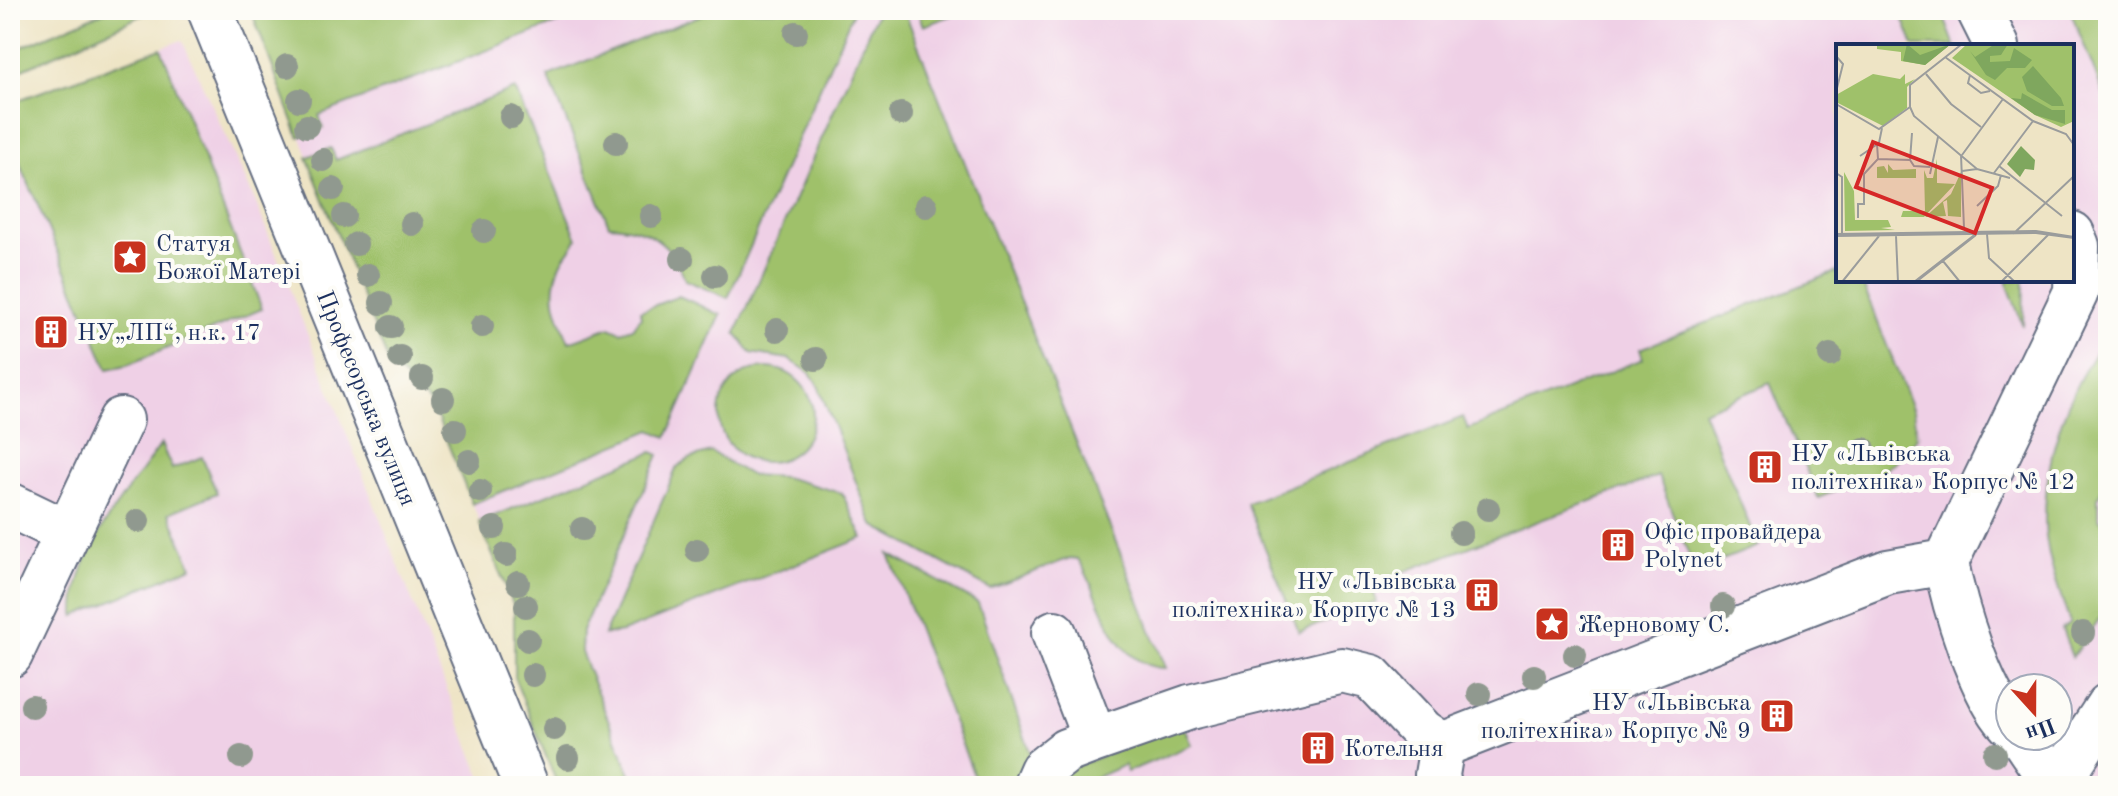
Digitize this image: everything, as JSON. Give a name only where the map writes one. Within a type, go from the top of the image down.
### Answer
[{"type":"street","name":"Професорська вулиця","points":[[210,10],[526,786]]},
{"type":"street","points":[[1979,10],[1996,44]]},
{"type":"street","points":[[1994,707],[1951,590],[1946,562],[2076,292],[2077,246],[2074,239]]},
{"type":"street","points":[[10,655],[121,420]]},
{"type":"street","points":[[10,505],[68,533]]},
{"type":"street","points":[[1035,786],[1042,770],[1066,751],[1095,740],[1190,707],[1342,670],[1371,677],[1423,732],[1441,766],[1888,572],[1946,562]]},
{"type":"street","points":[[1054,633],[1095,740]]},
{"type":"street","points":[[2032,752],[2056,786],[2108,706]]},
{"type":"shaded area","points":[[251,10],[2108,10],[2108,786],[558,786],[514,677],[514,606],[433,407],[388,361]]},
{"type":"shaded area","points":[[182,40],[256,203],[485,786],[10,786],[10,103]]},
{"type":"green space","points":[[108,10],[154,10],[10,75],[10,52]]},
{"type":"green space","points":[[251,10],[592,10],[319,115],[323,128],[299,137]]},
{"type":"green space","points":[[714,10],[854,10],[728,298],[685,280],[673,255],[656,239],[635,229],[609,225],[548,76]]},
{"type":"green space","points":[[878,10],[904,10],[1166,668],[1147,665],[1132,656],[1120,643],[1078,559],[1070,558],[990,589],[873,525],[817,383],[810,373],[789,359],[751,353],[736,333]]},
{"type":"green space","points":[[917,10],[967,10],[923,26]]},
{"type":"green space","points":[[1900,10],[1941,10],[1954,44],[1913,44]]},
{"type":"green space","points":[[2070,10],[2108,12],[2108,105]]},
{"type":"green space","points":[[161,48],[262,309],[127,365],[108,369],[10,140],[10,103]]},
{"type":"green space","points":[[515,89],[577,238],[563,260],[554,294],[569,342],[610,327],[621,332],[633,328],[641,317],[640,311],[679,296],[721,315],[667,437],[651,430],[472,504],[433,407],[388,361],[307,157],[331,148],[336,160]]},
{"type":"green space","points":[[1836,272],[1836,282],[1862,282],[1913,411],[1917,437],[1886,469],[1818,498],[1770,383],[1703,411],[1758,546],[1695,571],[1658,476],[1371,584],[1377,602],[1299,632],[1247,503],[1463,417],[1468,429],[1643,359],[1640,349]]},
{"type":"green space","points":[[2007,282],[2024,282],[2023,326]]},
{"type":"green space","points":[[2108,335],[2108,479],[2098,497],[2098,518],[2108,527],[2108,607],[2072,657],[2062,629],[2070,623],[2047,546],[2046,495],[2054,446],[2070,399]]},
{"type":"green space","points":[[766,368],[784,371],[799,382],[810,397],[813,415],[810,433],[799,448],[784,459],[766,462],[748,459],[733,448],[722,433],[719,415],[722,397],[733,382],[748,371]]},
{"type":"green space","points":[[161,444],[172,469],[202,457],[217,493],[169,513],[192,567],[75,616],[77,592],[92,546],[117,504]]},
{"type":"green space","points":[[652,452],[659,455],[582,631],[581,652],[635,786],[558,786],[514,677],[514,606],[479,522]]},
{"type":"green space","points":[[711,452],[750,475],[784,477],[842,493],[863,538],[622,632],[604,635],[677,467],[691,458]]},
{"type":"green space","points":[[889,554],[978,603],[1031,755],[1014,786],[978,786]]},
{"type":"green space","points":[[1184,725],[1192,745],[1127,772],[1124,765],[1077,786],[1052,786],[1062,771]]},
{"type":"place","name":"Статуя Божої Матері","points":[[130,257]]},
{"type":"place","name":"НУ„ЛП“, н.к. 17","points":[[51,332]]},
{"type":"place","name":"НУ «Львівська політехніка» Корпус № 12","points":[[1765,467]]},
{"type":"place","name":"Офіс провайдера Polynet","points":[[1618,545]]},
{"type":"place","name":"НУ «Львівська політехніка» Корпус № 13","points":[[1482,595]]},
{"type":"place","name":"Жерновому С.","points":[[1552,624]]},
{"type":"place","name":"НУ «Львівська політехніка» Корпус № 9","points":[[1777,716]]},
{"type":"place","name":"Котельня","points":[[1318,748]]}]
